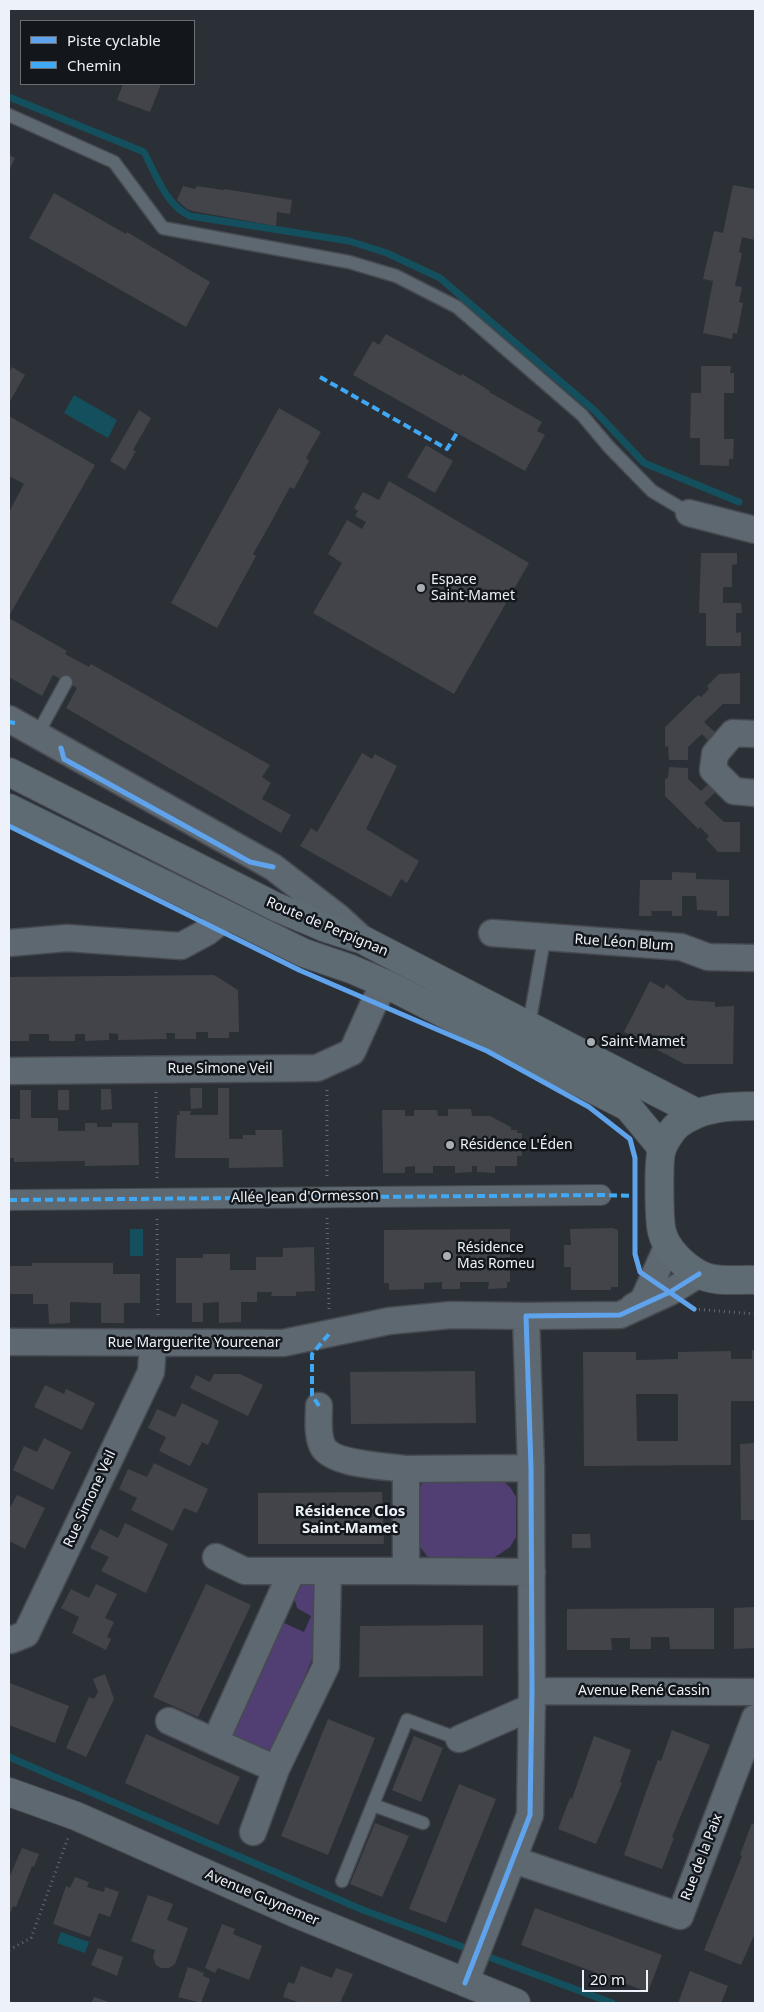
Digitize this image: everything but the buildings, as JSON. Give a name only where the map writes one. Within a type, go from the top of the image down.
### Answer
[{"type":"main road","name":"Route de Perpignan","points":[[9,772],[274,906],[326,928],[363,940],[697,1113]]},
{"type":"main road","points":[[9,808],[304,953],[351,969],[386,984],[628,1107],[662,1148]]},
{"type":"main road","points":[[751,1102],[697,1113],[677,1124],[662,1148],[659,1164],[662,1232],[668,1245],[680,1260],[699,1274],[714,1279],[755,1280]]},
{"type":"street","points":[[688,512],[755,530]]},
{"type":"street","points":[[9,719],[273,866],[338,917],[363,940]]},
{"type":"street","points":[[755,734],[733,733],[715,754],[713,770],[734,791],[755,792]]},
{"type":"street","points":[[9,943],[67,938],[180,946],[207,932],[227,916]]},
{"type":"street","name":"Rue Léon Blum","points":[[492,933],[546,930],[681,947],[708,957],[755,958]]},
{"type":"street","name":"Rue Simone Veil","points":[[9,1071],[317,1068],[352,1052],[374,1003],[386,984]]},
{"type":"street","name":"Allée Jean d'Ormesson","points":[[9,1200],[601,1195]]},
{"type":"street","points":[[620,1315],[643,1301],[668,1245]]},
{"type":"street","points":[[620,1315],[670,1292],[699,1274]]},
{"type":"street","name":"Rue Marguerite Yourcenar","points":[[9,1342],[283,1343],[389,1322],[451,1315],[620,1315]]},
{"type":"street","points":[[473,1963],[530,1815],[532,1572],[526,1316]]},
{"type":"street","name":"Rue Simone Veil","points":[[9,1639],[11,1640],[26,1634],[151,1372],[155,1344]]},
{"type":"street","points":[[319,1406],[319,1435],[322,1446],[331,1455],[360,1463],[406,1469],[531,1468]]},
{"type":"street","points":[[406,1469],[406,1571]]},
{"type":"street","points":[[216,1557],[245,1571],[532,1572]]},
{"type":"street","points":[[215,1742],[292,1571]]},
{"type":"street","points":[[253,1832],[276,1769],[326,1666],[328,1571]]},
{"type":"street","name":"Avenue René Cassin","points":[[532,1699],[755,1692]]},
{"type":"street","points":[[459,1739],[532,1699]]},
{"type":"street","points":[[169,1721],[276,1769]]},
{"type":"street","name":"Rue de la Paix","points":[[514,1860],[680,1916],[755,1722]]},
{"type":"street","name":"Avenue Guynemer","points":[[9,1792],[76,1816],[287,1910],[473,1963],[516,2003]]},
{"type":"lane","points":[[9,115],[114,162],[163,228],[349,262],[396,276],[457,307],[582,415],[609,448],[652,491],[688,512]]},
{"type":"lane","points":[[37,735],[66,682]]},
{"type":"lane","points":[[529,1025],[546,930]]},
{"type":"lane","points":[[342,1881],[407,1720],[459,1739]]},
{"type":"lane","points":[[373,1805],[423,1824]]},
{"type":"path","points":[[155,1344],[156,1070]]},
{"type":"path","points":[[670,1292],[694,1309],[755,1314]]},
{"type":"path","points":[[9,1950],[31,1938],[76,1816]]},
{"type":"shaded area","points":[[434,1476],[502,1480],[510,1487],[516,1497],[516,1537],[510,1547],[492,1559],[435,1560],[427,1556],[418,1544],[416,1493],[422,1484]]},
{"type":"shaded area","points":[[304,1582],[314,1583],[316,1586],[317,1647],[274,1751],[269,1752],[234,1737],[232,1731],[282,1622],[304,1632],[311,1616],[297,1608],[294,1597]]},
{"type":"water","points":[[74,395],[117,420],[108,438],[64,413]]},
{"type":"water","points":[[130,1229],[143,1229],[143,1256],[130,1256]]},
{"type":"water","points":[[61,1932],[89,1942],[85,1953],[57,1943]]},
{"type":"waterway","points":[[9,97],[144,152],[168,197],[174,205],[190,216],[349,241],[387,253],[440,278],[595,411],[644,463],[739,502]]},
{"type":"waterway","points":[[9,1757],[363,1910],[471,1950]]},
{"type":"waterway","points":[[481,1954],[612,2003]]},
{"type":"marked path","points":[[320,377],[447,449],[457,433]]},
{"type":"marked path","points":[[9,722],[15,723]]},
{"type":"marked path","points":[[9,1200],[635,1196]]},
{"type":"marked path","points":[[319,1406],[312,1395],[312,1354],[329,1334]]},
{"type":"cycle path","points":[[61,748],[64,759],[250,862],[273,867]]},
{"type":"cycle path","points":[[9,826],[299,970],[487,1051],[589,1107],[630,1139],[635,1158],[635,1254],[640,1272],[694,1309]]},
{"type":"cycle path","points":[[465,1983],[530,1815],[532,1691],[531,1468],[526,1316],[620,1315],[670,1292],[699,1274]]},
{"type":"place","name":"Espace Saint-Mamet","points":[[421,588]]},
{"type":"place","name":"Saint-Mamet","points":[[591,1042]]},
{"type":"place","name":"Résidence L'Éden","points":[[450,1145]]},
{"type":"place","name":"Résidence Mas Romeu","points":[[447,1256]]},
{"type":"district","name":"Résidence Clos Saint-Mamet","points":[[350,1520]]}]
